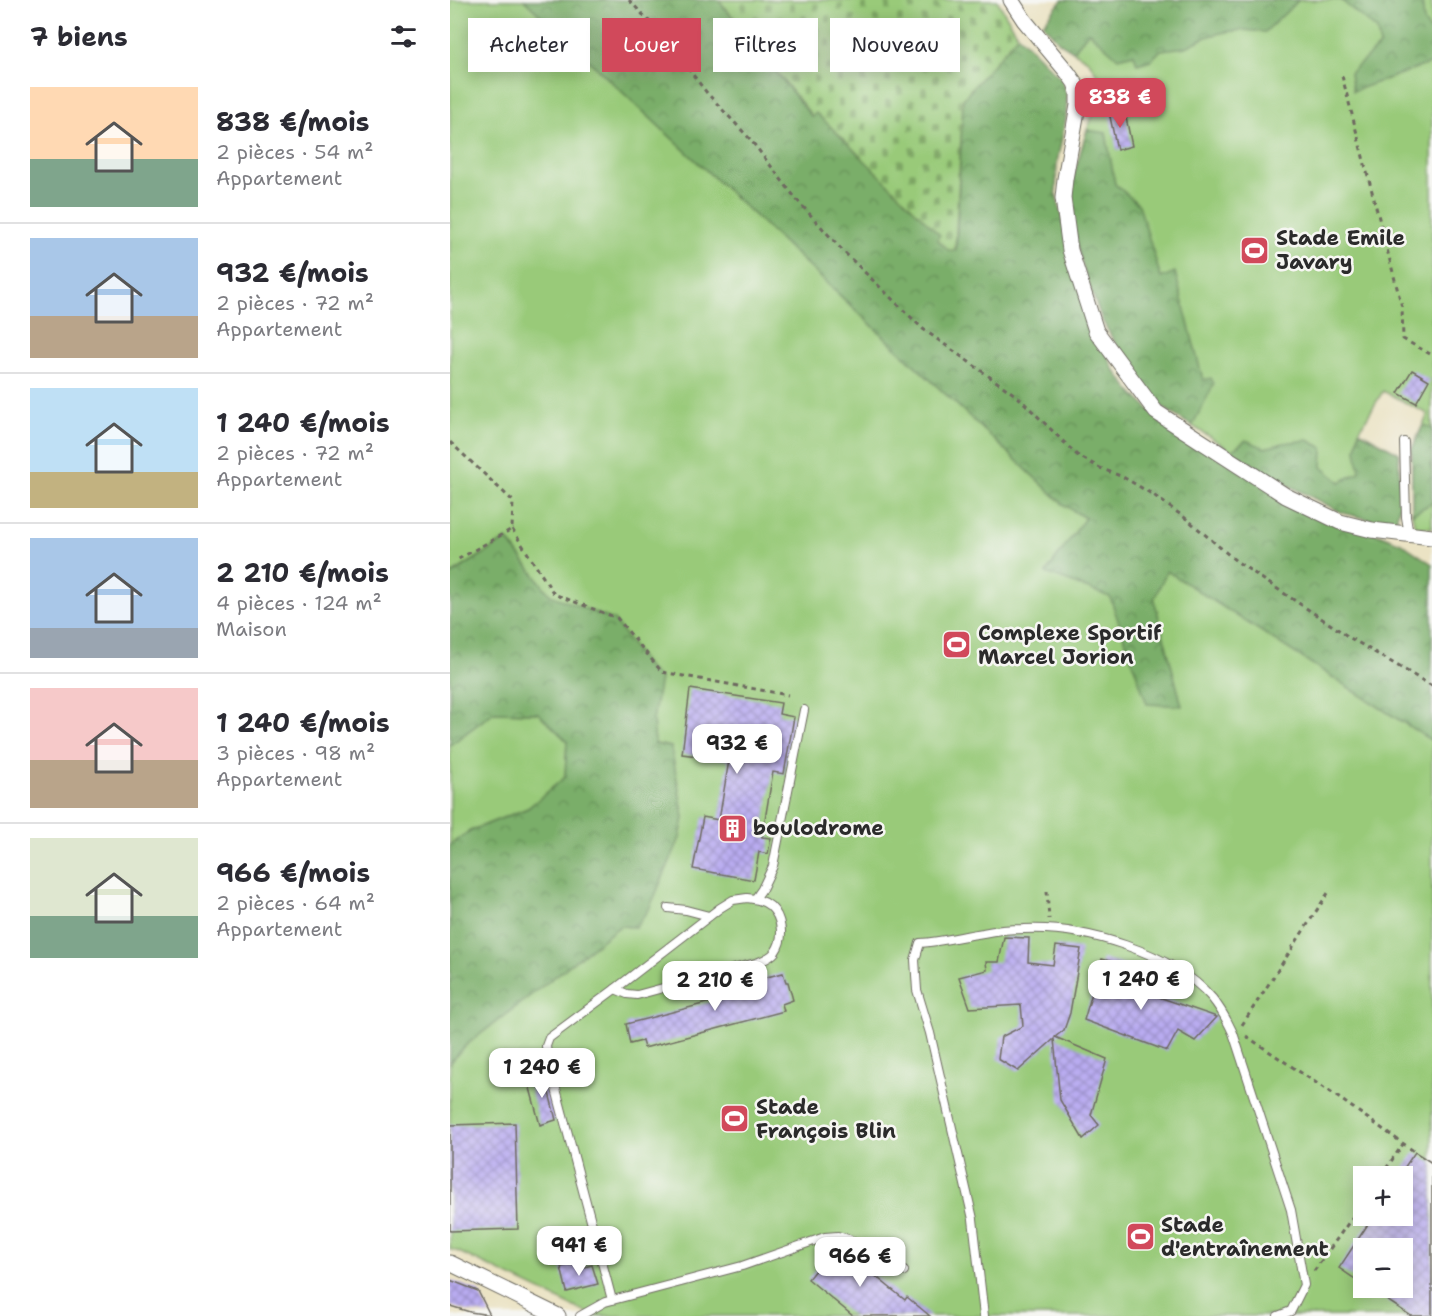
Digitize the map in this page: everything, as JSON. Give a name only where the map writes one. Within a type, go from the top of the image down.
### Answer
[{"type":"street","points":[[1011,0],[1024,20],[1075,83],[1078,105],[1065,179],[1064,198],[1070,250],[1096,331],[1156,412],[1286,496],[1340,522],[1372,530],[1432,537]]},
{"type":"street","points":[[450,1263],[558,1316]]},
{"type":"lane","points":[[1404,442],[1406,517],[1409,535]]},
{"type":"lane","points":[[755,899],[773,866],[804,710]]},
{"type":"lane","points":[[612,1300],[547,1055],[546,1046],[549,1038],[733,900],[747,898],[760,900],[769,905],[780,922],[781,932],[775,952],[759,962],[637,995],[615,989]]},
{"type":"lane","points":[[668,908],[709,916]]},
{"type":"lane","points":[[984,1316],[973,1219],[930,1033],[917,990],[915,960],[920,943],[1026,928],[1085,934],[1113,941],[1166,962],[1211,997],[1236,1032],[1291,1210],[1304,1285],[1291,1311],[1278,1316]]},
{"type":"lane","points":[[580,1316],[605,1302],[754,1263],[825,1237],[838,1236],[849,1239],[871,1255],[904,1271]]},
{"type":"path","points":[[629,0],[663,36],[707,93],[750,140],[797,200],[843,250],[923,329],[1018,397],[1077,455],[1152,494],[1188,520],[1236,561],[1352,639],[1432,686]]},
{"type":"path","points":[[1342,76],[1402,307],[1403,339],[1432,355]]},
{"type":"path","points":[[450,442],[513,501],[512,529],[554,594],[617,618],[662,672],[788,695]]},
{"type":"path","points":[[455,561],[512,529]]},
{"type":"path","points":[[1330,890],[1236,1032],[1339,1098],[1415,1152]]},
{"type":"path","points":[[1047,891],[1050,930]]},
{"type":"path","points":[[1388,1166],[1403,1144]]},
{"type":"path","points":[[1304,1285],[1353,1216]]},
{"type":"green space","name":"Complexe Sportif Marcel Jorion","points":[[450,0],[524,0],[543,18],[468,18],[468,72],[590,72],[590,62],[1063,504],[1432,741],[1432,1316],[593,1316],[450,1249],[450,1063],[465,1046],[620,926],[636,927],[684,818],[671,747],[655,744],[653,720],[659,678],[649,669],[614,621],[550,595],[507,539],[450,575]]},
{"type":"green space","points":[[524,0],[719,0],[733,18],[713,18],[713,72],[776,72],[811,116],[816,113],[956,250],[963,99],[1018,35],[1063,81],[1067,97],[1066,118],[1057,162],[1056,194],[1091,322],[1114,369],[1133,394],[1164,423],[1273,492],[1401,543],[1432,564],[1432,741],[1167,571],[1154,599],[1182,706],[1147,704],[1110,597],[1046,573],[1085,518],[1063,504],[590,62],[590,18],[543,18]]},
{"type":"green space","points":[[719,0],[997,0],[1018,35],[963,99],[955,250],[948,250],[937,239],[940,235],[830,126],[816,113],[812,116],[777,72],[818,72],[818,18],[733,18]]},
{"type":"green space","points":[[1062,0],[1299,0],[1265,32],[1243,30],[1225,32],[1206,37],[1186,47],[1161,50],[1151,60],[1137,64],[1134,54],[1118,58],[1089,32],[1073,51],[1060,43],[1043,24]]},
{"type":"green space","name":"Stade Emile Javary","points":[[1114,0],[1432,0],[1432,528],[1415,527],[1412,514],[1412,449],[1428,414],[1383,391],[1359,431],[1399,453],[1400,503],[1395,525],[1343,513],[1278,480],[1159,405],[1140,386],[1102,320],[1084,271],[1070,188],[1087,130],[1101,95],[1100,79],[1088,60],[1073,51]]},
{"type":"green space","points":[[1341,0],[1422,0],[1424,21],[1432,34],[1432,63],[1353,91],[1350,73],[1380,45],[1377,30]]},
{"type":"green space","points":[[1087,130],[1106,133],[1115,184],[1139,205],[1161,278],[1175,272],[1203,380],[1211,378],[1214,384],[1192,426],[1159,405],[1140,386],[1102,320],[1084,271],[1073,230],[1070,188]]},
{"type":"green space","points":[[1423,425],[1432,428],[1432,462],[1430,464],[1432,503],[1412,514],[1412,449]]},
{"type":"green space","points":[[1359,431],[1399,453],[1400,503],[1395,525],[1343,513],[1278,480],[1231,451],[1246,440],[1265,448],[1308,440],[1323,448],[1322,467],[1340,482],[1360,472],[1356,450]]},
{"type":"green space","points":[[507,539],[550,595],[614,620],[649,669],[660,678],[653,720],[655,744],[671,747],[684,818],[680,838],[650,907],[636,927],[620,926],[465,1046],[450,1063],[450,845],[470,831],[528,808],[565,777],[567,741],[538,713],[494,712],[450,745],[450,575]]},
{"type":"green space","points":[[494,712],[538,713],[567,741],[565,778],[528,808],[470,831],[450,845],[450,745]]},
{"type":"building","points":[[1124,108],[1132,146],[1117,150],[1109,112]]},
{"type":"building","points":[[1412,370],[1429,380],[1416,403],[1398,393]]},
{"type":"building","points":[[690,689],[781,703],[779,714],[794,717],[784,774],[773,772],[762,837],[771,838],[768,854],[759,852],[754,880],[693,869],[703,817],[719,820],[729,760],[682,754]]},
{"type":"building","points":[[1004,937],[1029,938],[1028,962],[1053,965],[1056,946],[1081,949],[1070,1013],[1064,1030],[1055,1037],[1107,1059],[1091,1115],[1099,1125],[1083,1139],[1060,1100],[1054,1039],[1018,1071],[998,1059],[1001,1037],[1023,1026],[1021,1005],[970,1008],[959,977],[987,970],[986,962],[999,962]]},
{"type":"building","points":[[1102,959],[1127,966],[1121,984],[1217,1017],[1195,1041],[1178,1031],[1167,1051],[1084,1020]]},
{"type":"building","points":[[783,973],[793,1000],[782,1004],[784,1011],[644,1048],[642,1041],[630,1044],[626,1024],[730,997],[728,987]]},
{"type":"building","points":[[544,1073],[556,1120],[540,1125],[527,1077]]},
{"type":"building","points":[[515,1123],[518,1229],[450,1231],[450,1125]]},
{"type":"building","points":[[1415,1152],[1432,1163],[1432,1316],[1411,1316],[1384,1298],[1413,1298],[1413,1238],[1359,1238],[1367,1226],[1413,1226],[1413,1166],[1405,1166]]},
{"type":"building","points":[[836,1244],[905,1300],[907,1297],[930,1316],[853,1316],[808,1279]]},
{"type":"building","points":[[1353,1247],[1353,1278],[1339,1268]]},
{"type":"building","points":[[575,1264],[577,1269],[592,1265],[598,1284],[567,1292],[561,1267]]},
{"type":"building","points":[[450,1280],[478,1291],[490,1315],[450,1306]]},
{"type":"place","name":"Stade Emile Javary","points":[[1255,250]]},
{"type":"place","name":"Complexe Sportif Marcel Jorion","points":[[957,645]]},
{"type":"place","name":"boulodrome","points":[[732,828]]},
{"type":"place","name":"Stade François Blin","points":[[735,1119]]},
{"type":"place","name":"Stade d'entraînement","points":[[1140,1237]]}]
